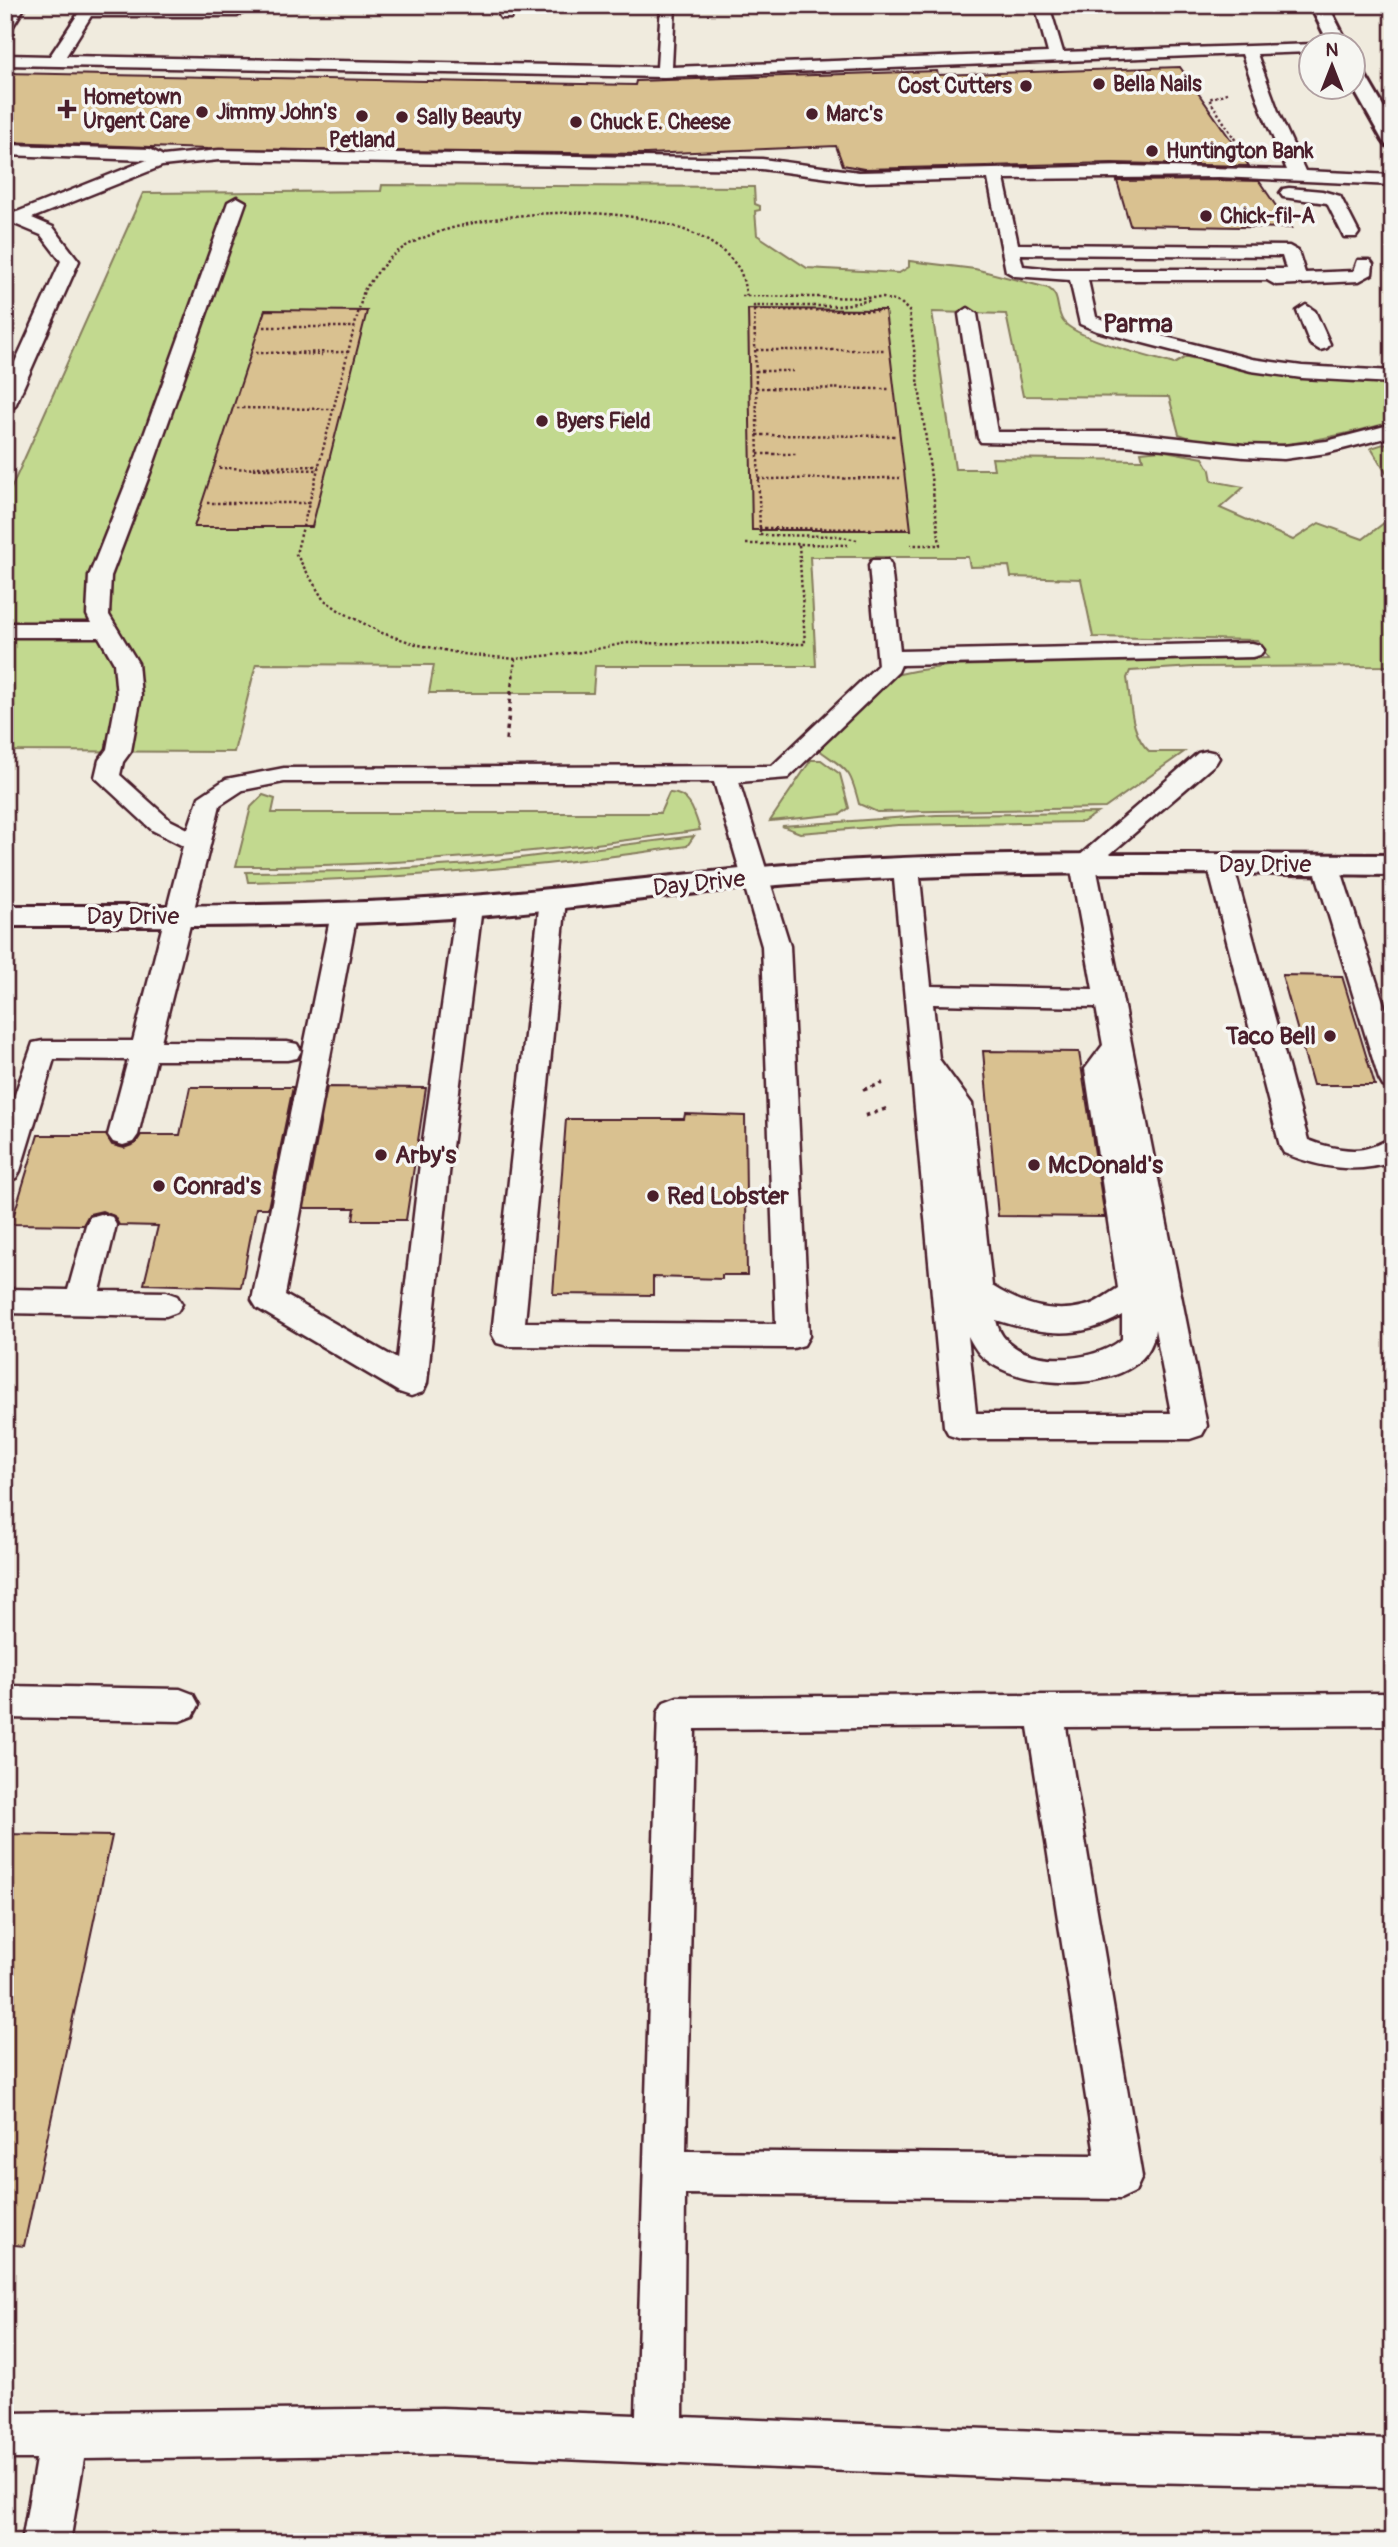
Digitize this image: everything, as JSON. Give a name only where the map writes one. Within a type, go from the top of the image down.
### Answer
[{"type":"street","points":[[1319,5],[1333,32]]},
{"type":"street","points":[[1366,92],[1393,141]]},
{"type":"street","name":"Day Drive","points":[[5,916],[344,914],[469,907],[757,877],[906,868],[1083,864],[1393,865]]},
{"type":"lane","points":[[5,28],[19,5]]},
{"type":"lane","points":[[664,72],[668,5]]},
{"type":"lane","points":[[1042,5],[1057,57]]},
{"type":"lane","points":[[55,61],[89,9],[236,13]]},
{"type":"lane","points":[[212,64],[222,44]]},
{"type":"lane","points":[[5,60],[664,72],[1296,47]]},
{"type":"lane","points":[[1248,49],[1271,114],[1298,175]]},
{"type":"lane","points":[[5,150],[150,154],[159,161]]},
{"type":"lane","points":[[11,216],[159,161],[219,155],[762,164],[859,177],[1002,186],[1139,171],[1393,180]]},
{"type":"lane","points":[[1002,186],[1015,271],[1078,277],[1339,278],[1363,274],[1364,264]]},
{"type":"lane","points":[[1273,192],[1313,195],[1335,200],[1350,233]]},
{"type":"lane","points":[[197,843],[161,825],[107,777],[111,760],[119,751],[129,696],[126,663],[98,615],[100,576],[142,468],[237,202]]},
{"type":"lane","points":[[5,406],[71,261],[47,231],[11,216]]},
{"type":"lane","points":[[1010,249],[1289,251],[1297,275],[1078,277]]},
{"type":"lane","points":[[1078,277],[1087,320],[1093,323],[1251,365],[1325,358],[1393,377]]},
{"type":"lane","points":[[1306,310],[1325,358]]},
{"type":"lane","points":[[968,314],[988,438],[1144,440],[1264,453],[1303,451],[1393,430]]},
{"type":"lane","points":[[123,1135],[208,802],[235,784],[285,775],[779,773],[890,667],[880,565]]},
{"type":"lane","points":[[5,630],[107,630]]},
{"type":"lane","points":[[889,658],[1252,650]]},
{"type":"lane","points":[[906,868],[961,1426],[1190,1426],[1083,864],[1207,758]]},
{"type":"lane","points":[[553,899],[508,1334],[793,1336],[776,946],[724,775]]},
{"type":"lane","points":[[1220,864],[1296,1146],[1308,1152],[1356,1158],[1377,1158],[1393,1148]]},
{"type":"lane","points":[[1326,864],[1393,1079]]},
{"type":"lane","points":[[344,914],[268,1300],[411,1383],[436,1155],[469,907]]},
{"type":"lane","points":[[919,995],[1109,998]]},
{"type":"lane","points":[[925,1061],[957,1104],[977,1292],[985,1336],[999,1352],[1020,1365],[1073,1370],[1099,1367],[1123,1359],[1136,1345],[1140,1327],[1099,1069],[1118,1046]]},
{"type":"lane","points":[[5,1171],[43,1050],[287,1051]]},
{"type":"lane","points":[[81,1302],[101,1225]]},
{"type":"lane","points":[[977,1292],[1007,1311],[1041,1321],[1092,1318],[1135,1293]]},
{"type":"lane","points":[[5,1301],[166,1304]]},
{"type":"lane","points":[[5,1702],[180,1705]]},
{"type":"lane","points":[[659,2440],[677,1713],[1393,1709]]},
{"type":"lane","points":[[664,2172],[1121,2176],[1044,1710]]},
{"type":"lane","points":[[5,2436],[442,2431],[1088,2457],[1393,2463]]},
{"type":"lane","points":[[46,2542],[64,2435]]},
{"type":"path","points":[[1211,102],[1239,144]]},
{"type":"path","points":[[799,544],[805,644],[626,643],[582,652],[514,659],[419,645],[382,633],[323,599],[296,554],[364,290],[374,273],[399,250],[457,226],[534,213],[619,215],[680,229],[715,246],[736,263],[747,282],[744,296],[883,298],[901,303],[909,311],[940,545],[902,545]]},
{"type":"path","points":[[838,536],[760,535],[754,306],[839,306],[883,298]]},
{"type":"path","points":[[755,310],[881,311]]},
{"type":"path","points":[[264,327],[355,327]]},
{"type":"path","points":[[756,350],[886,350]]},
{"type":"path","points":[[256,354],[348,354]]},
{"type":"path","points":[[756,371],[793,371]]},
{"type":"path","points":[[756,388],[889,389]]},
{"type":"path","points":[[237,408],[334,409]]},
{"type":"path","points":[[757,435],[895,436]]},
{"type":"path","points":[[758,454],[798,454]]},
{"type":"path","points":[[219,468],[318,468]]},
{"type":"path","points":[[758,479],[900,478]]},
{"type":"path","points":[[207,503],[309,503]]},
{"type":"path","points":[[760,528],[907,529]]},
{"type":"path","points":[[746,544],[864,545]]},
{"type":"path","points":[[720,643],[721,638]]},
{"type":"path","points":[[506,741],[514,659]]},
{"type":"green space","points":[[382,185],[754,187],[755,204],[760,206],[760,210],[755,211],[757,235],[807,268],[899,273],[909,267],[909,261],[975,269],[1048,288],[1055,295],[1063,321],[1071,328],[1115,347],[1174,364],[1186,357],[1256,370],[1393,384],[1393,422],[1341,435],[1286,444],[1258,446],[1204,442],[1179,434],[1169,397],[1023,396],[1006,314],[932,312],[955,469],[994,469],[992,458],[1143,460],[1141,452],[1160,450],[1203,458],[1210,470],[1212,481],[1244,487],[1220,508],[1293,540],[1319,523],[1363,539],[1393,516],[1393,666],[1194,667],[1130,671],[1127,678],[1132,718],[1143,745],[1150,752],[1184,752],[1105,808],[877,812],[859,804],[853,783],[846,771],[819,750],[859,695],[884,679],[948,666],[1268,658],[1258,640],[1093,637],[1081,579],[1011,577],[1009,566],[970,567],[968,557],[810,557],[816,666],[595,666],[593,693],[429,693],[434,665],[256,664],[234,752],[5,751],[5,502],[143,193],[381,191]]},
{"type":"green space","points":[[1393,441],[1393,475],[1386,473],[1371,448]]},
{"type":"green space","points":[[811,760],[821,760],[840,774],[849,808],[841,814],[770,821]]},
{"type":"green space","points":[[669,793],[687,800],[700,830],[468,857],[353,864],[236,866],[251,807],[263,795],[275,799],[272,813],[660,813]]},
{"type":"green space","points":[[1097,813],[1083,822],[898,825],[800,833],[782,826],[936,815]]},
{"type":"green space","points":[[694,836],[687,846],[468,872],[248,882],[246,872],[359,871],[472,864]]},
{"type":"building","points":[[1180,67],[1249,166],[1112,163],[864,169],[843,165],[836,146],[646,154],[208,149],[5,142],[5,73],[635,85],[636,81],[937,71],[938,75]]},
{"type":"building","points":[[1117,181],[1259,181],[1291,228],[1130,225]]},
{"type":"building","points":[[748,309],[885,310],[911,530],[752,530]]},
{"type":"building","points":[[265,310],[367,311],[312,527],[194,527]]},
{"type":"building","points":[[1282,975],[1342,976],[1375,1085],[1313,1085]]},
{"type":"building","points":[[983,1051],[1079,1052],[1105,1217],[998,1216]]},
{"type":"building","points":[[190,1087],[293,1087],[268,1208],[256,1208],[241,1287],[144,1284],[158,1226],[119,1225],[114,1216],[102,1211],[89,1214],[83,1225],[11,1224],[38,1135],[106,1135],[112,1145],[124,1148],[135,1144],[141,1135],[180,1135]]},
{"type":"building","points":[[327,1087],[426,1088],[406,1220],[353,1220],[355,1208],[304,1208]]},
{"type":"building","name":"Red Lobster","points":[[685,1114],[745,1116],[747,1275],[722,1275],[722,1279],[653,1277],[653,1295],[553,1294],[566,1119],[684,1119]]},
{"type":"building","points":[[5,1834],[112,1836],[24,2246],[5,2244]]},
{"type":"place","name":"Bella Nails","points":[[1099,84]]},
{"type":"place","name":"Cost Cutters","points":[[1026,86]]},
{"type":"place","name":"Hometown Urgent Care","points":[[67,109]]},
{"type":"place","name":"Jimmy John's","points":[[202,112]]},
{"type":"place","name":"Marc's","points":[[812,114]]},
{"type":"place","name":"Petland","points":[[362,116]]},
{"type":"place","name":"Sally Beauty","points":[[402,117]]},
{"type":"place","name":"Chuck E. Cheese","points":[[576,122]]},
{"type":"place","name":"Huntington Bank","points":[[1152,151]]},
{"type":"place","name":"Chick-fil-A","points":[[1206,216]]},
{"type":"place","name":"Byers Field","points":[[542,421]]},
{"type":"place","name":"Taco Bell","points":[[1330,1036]]},
{"type":"place","name":"Arby's","points":[[381,1155]]},
{"type":"place","name":"McDonald's","points":[[1034,1165]]},
{"type":"place","name":"Conrad's","points":[[159,1186]]},
{"type":"place","name":"Red Lobster","points":[[653,1196]]},
{"type":"district","name":"Parma","points":[[1138,323]]}]
